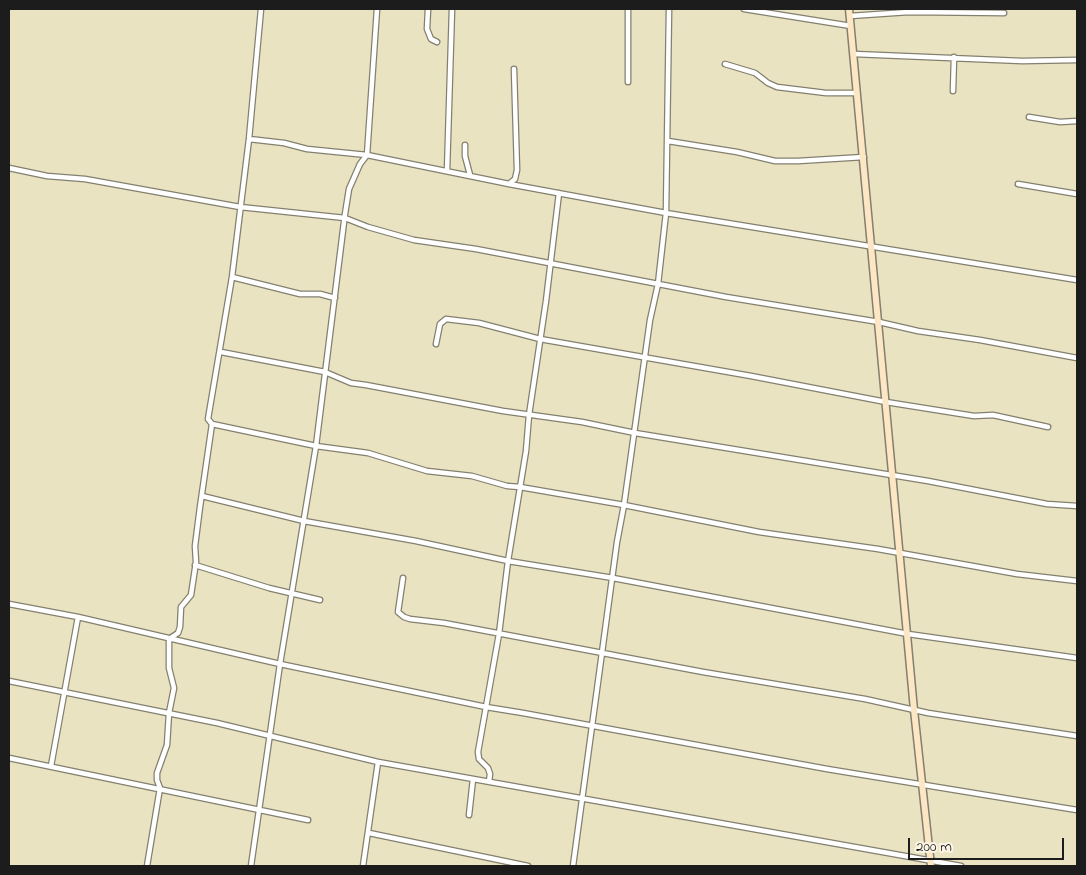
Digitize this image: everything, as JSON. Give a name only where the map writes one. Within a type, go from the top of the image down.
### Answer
[{"type":"street","points":[[261,9],[249,139],[232,277],[221,352],[208,419],[212,424],[316,446],[368,453],[427,471],[472,476],[507,486],[624,505],[759,532],[996,569],[1017,574],[1077,581]]},
{"type":"street","points":[[251,866],[280,664],[316,446],[349,189],[360,164],[367,156],[378,9]]},
{"type":"street","points":[[428,9],[427,29],[431,39],[437,42]]},
{"type":"street","points":[[447,171],[452,9]]},
{"type":"street","points":[[628,9],[628,82]]},
{"type":"street","points":[[573,866],[617,542],[635,433],[651,310],[658,284],[666,213],[669,9]]},
{"type":"street","points":[[744,9],[850,26]]},
{"type":"street","points":[[849,9],[914,710],[931,864]]},
{"type":"street","points":[[850,16],[909,12],[1004,13]]},
{"type":"street","points":[[854,54],[1022,61],[1077,60]]},
{"type":"street","points":[[953,91],[954,57]]},
{"type":"street","points":[[725,64],[755,73],[768,83],[777,86],[826,93],[857,93]]},
{"type":"street","points":[[510,184],[515,179],[517,170],[514,69]]},
{"type":"street","points":[[1029,117],[1060,122],[1077,121]]},
{"type":"street","points":[[249,139],[284,143],[307,149],[367,156],[666,213],[1077,280]]},
{"type":"street","points":[[668,141],[737,152],[775,161],[864,157]]},
{"type":"street","points":[[465,145],[465,156],[470,175]]},
{"type":"street","points":[[9,168],[48,176],[119,184],[240,207],[345,218],[414,240],[476,249],[658,284],[1077,358]]},
{"type":"street","points":[[1018,184],[1077,194]]},
{"type":"street","points":[[489,782],[490,774],[488,768],[479,759],[478,752],[499,634],[508,561],[526,451],[559,193]]},
{"type":"street","points":[[232,277],[300,294],[320,294],[335,298]]},
{"type":"street","points":[[436,344],[440,324],[446,320],[479,324],[540,338],[886,402],[974,416],[993,415],[1048,427]]},
{"type":"street","points":[[221,352],[325,372],[351,383],[503,411],[893,476],[1047,504],[1077,506]]},
{"type":"street","points":[[169,639],[179,631],[181,606],[191,595],[195,565],[195,546],[212,424]]},
{"type":"street","points":[[202,496],[304,521],[416,541],[508,561],[613,578],[908,634],[1077,658]]},
{"type":"street","points":[[195,565],[292,594],[320,600]]},
{"type":"street","points":[[403,578],[398,612],[404,617],[914,710],[1077,736]]},
{"type":"street","points":[[9,604],[78,617],[280,664],[486,707],[923,785],[1077,810]]},
{"type":"street","points":[[51,766],[78,617]]},
{"type":"street","points":[[147,866],[160,788],[157,773],[167,745],[169,713],[174,688],[169,668],[169,639]]},
{"type":"street","points":[[9,681],[169,713],[378,762],[931,864],[961,866]]},
{"type":"street","points":[[9,758],[308,820]]},
{"type":"street","points":[[363,866],[378,762]]},
{"type":"street","points":[[469,815],[473,779]]},
{"type":"street","points":[[369,833],[528,866]]}]
